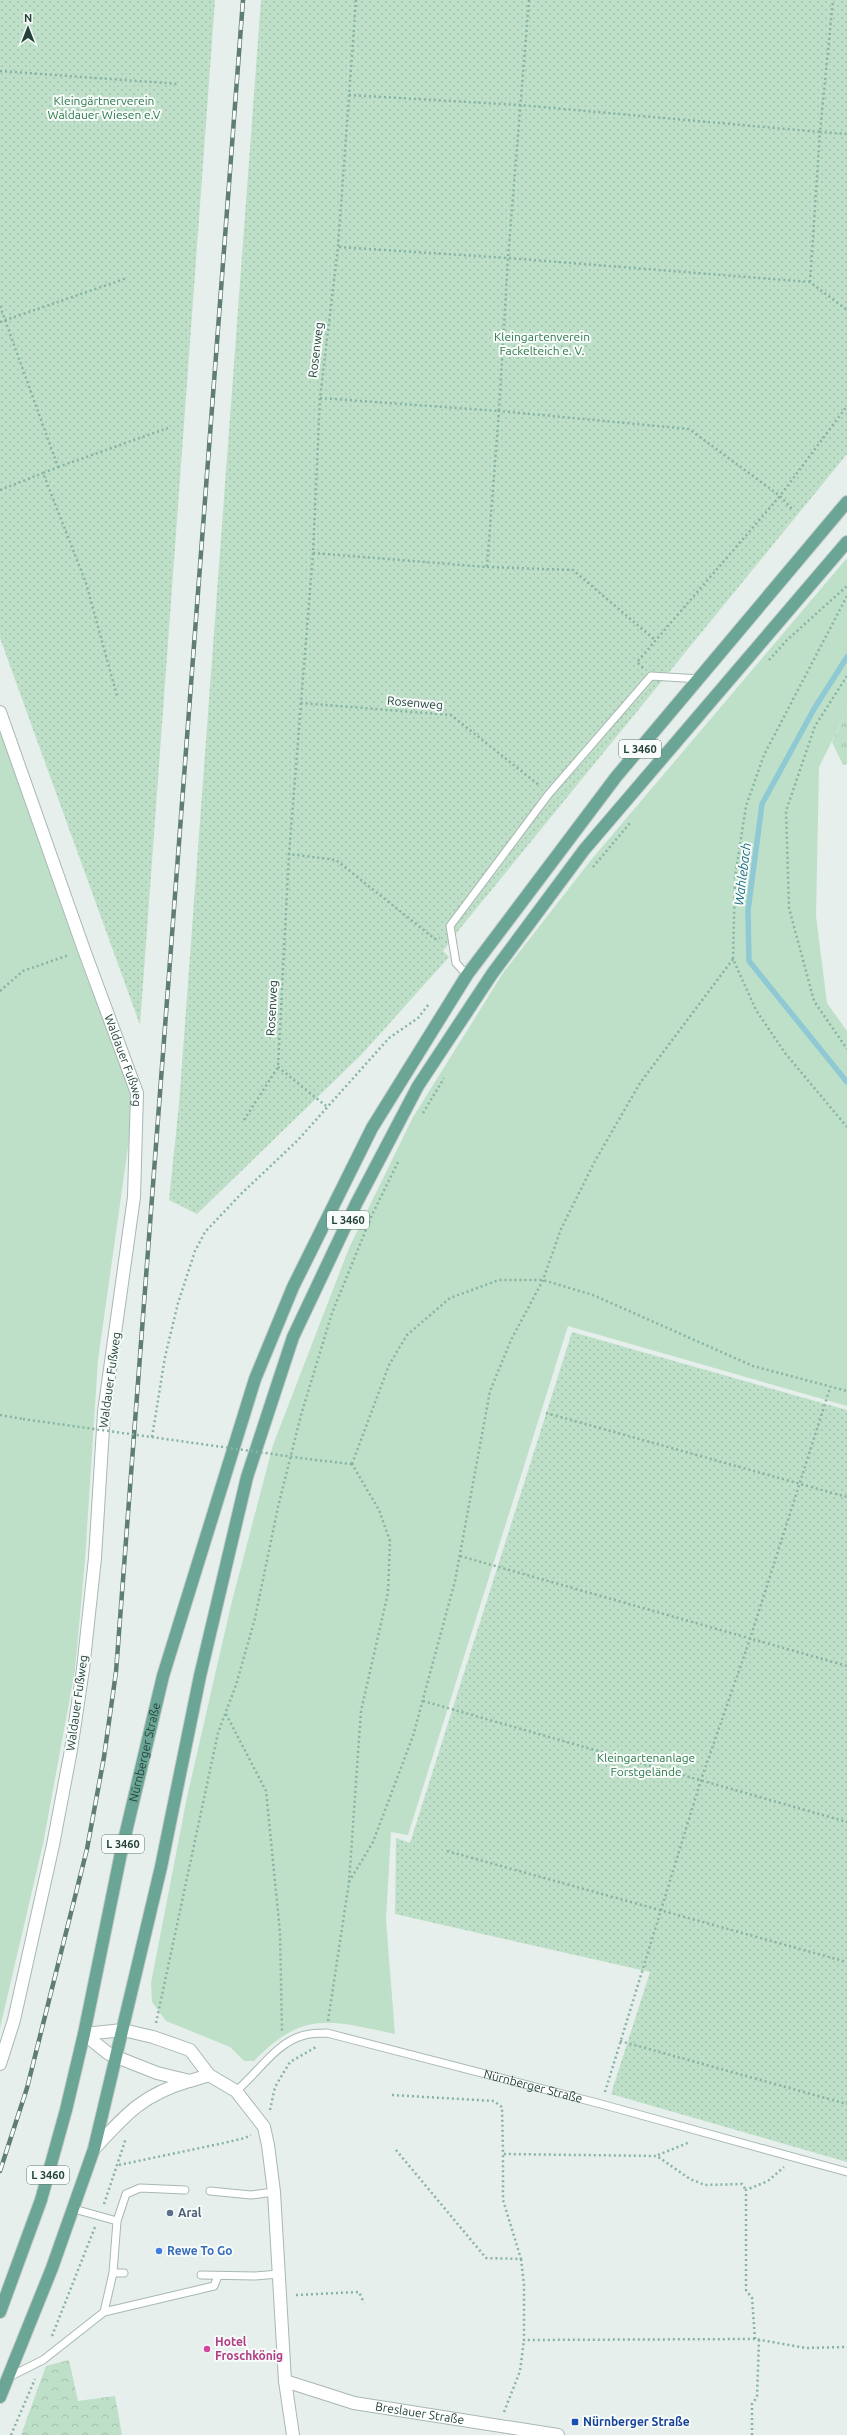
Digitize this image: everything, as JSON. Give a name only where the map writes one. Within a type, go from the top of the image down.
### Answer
[{"type":"main road","name":"L 3460","points":[[467,975],[616,777],[700,679],[847,502]]},
{"type":"main road","name":"L 3460","points":[[123,2030],[162,1867],[200,1676],[247,1477],[293,1337],[356,1204],[418,1086],[492,974],[584,850],[847,542]]},
{"type":"main road","name":"Nürnberger Straße","points":[[84,2034],[121,1853],[163,1676],[255,1379],[293,1287],[372,1128],[467,975]]},
{"type":"main road","points":[[117,2057],[123,2030]]},
{"type":"main road","name":"L 3460","points":[[0,2312],[41,2200],[84,2034]]},
{"type":"main road","name":"L 3460","points":[[0,2397],[74,2209],[94,2149],[117,2057]]},
{"type":"street","name":"Waldauer Fußweg","points":[[0,712],[84,950],[137,1093],[134,1197],[104,1412],[95,1558],[83,1669],[71,1750],[53,1845],[14,2020],[0,2064]]},
{"type":"street","points":[[84,2034],[123,2030],[153,2037],[190,2050],[209,2075],[236,2091],[264,2127],[274,2192],[285,2381],[293,2435]]},
{"type":"street","points":[[84,2034],[109,2054],[157,2073],[190,2081]]},
{"type":"street","points":[[94,2149],[135,2106],[167,2088],[209,2075]]},
{"type":"street","name":"Breslauer Straße","points":[[285,2381],[354,2403],[558,2435]]},
{"type":"lane","points":[[467,975],[456,963],[450,926],[548,795],[651,676],[700,679]]},
{"type":"lane","name":"Nürnberger Straße","points":[[236,2091],[284,2044],[305,2034],[327,2033],[711,2133],[847,2172]]},
{"type":"lane","points":[[104,2312],[113,2273],[117,2221],[126,2194],[140,2188],[185,2190]]},
{"type":"lane","points":[[210,2191],[251,2195],[274,2192]]},
{"type":"lane","points":[[74,2209],[117,2221]]},
{"type":"lane","points":[[113,2273],[124,2273]]},
{"type":"lane","points":[[200,2275],[255,2276],[279,2274]]},
{"type":"lane","points":[[9,2377],[43,2360],[104,2312],[214,2286],[218,2276]]},
{"type":"path","name":"Rosenweg","points":[[244,1120],[278,1067],[289,854],[313,553],[320,398],[338,247],[356,0]]},
{"type":"path","points":[[487,567],[519,105],[528,0]]},
{"type":"path","points":[[810,282],[820,132],[833,0]]},
{"type":"path","points":[[0,71],[179,84]]},
{"type":"path","points":[[349,95],[519,105],[847,134]]},
{"type":"path","points":[[338,247],[508,258],[810,282],[847,310]]},
{"type":"path","points":[[0,322],[127,278]]},
{"type":"path","points":[[0,306],[58,467]]},
{"type":"path","points":[[320,398],[498,411],[689,429],[780,496],[792,509]]},
{"type":"path","points":[[651,676],[637,662],[780,496],[847,406]]},
{"type":"path","points":[[0,490],[58,467],[168,428]]},
{"type":"path","points":[[43,473],[86,583],[116,696]]},
{"type":"path","points":[[313,553],[487,567],[573,570],[655,640]]},
{"type":"path","points":[[767,662],[787,640],[847,586]]},
{"type":"path","points":[[847,596],[764,755],[746,806],[735,877],[733,959],[756,1010],[785,1053],[847,1127]]},
{"type":"path","points":[[847,676],[815,726],[786,811],[789,908],[814,1001],[847,1049]]},
{"type":"path","name":"Rosenweg","points":[[301,703],[451,715],[538,783],[548,795]]},
{"type":"path","points":[[588,872],[634,818]]},
{"type":"path","points":[[289,854],[336,860],[435,939],[452,936]]},
{"type":"path","points":[[0,991],[23,971],[84,950]]},
{"type":"path","points":[[349,1882],[373,1842],[413,1736],[455,1581],[490,1391],[511,1340],[543,1280],[561,1229],[588,1174],[640,1083],[733,959]]},
{"type":"path","points":[[278,1067],[326,1106]]},
{"type":"path","points":[[419,1120],[446,1074]]},
{"type":"path","points":[[153,2037],[218,1734],[226,1714],[255,1618],[278,1507],[301,1415],[332,1313],[372,1215],[398,1160]]},
{"type":"path","points":[[152,1437],[165,1357],[178,1303],[195,1251]]},
{"type":"path","points":[[352,1464],[389,1365],[407,1335],[450,1298],[499,1280],[543,1280],[593,1295],[753,1366],[830,1388],[847,1391]]},
{"type":"path","points":[[602,2104],[701,1780],[750,1639],[830,1388]]},
{"type":"path","points":[[546,1413],[847,1498]]},
{"type":"path","points":[[0,1415],[352,1464]]},
{"type":"path","points":[[327,2033],[349,1882],[361,1710],[388,1593],[390,1541],[379,1510],[352,1464]]},
{"type":"path","points":[[460,1556],[847,1666]]},
{"type":"path","points":[[423,1701],[847,1822]]},
{"type":"path","points":[[226,1714],[266,1791],[280,1932],[284,2044]]},
{"type":"path","points":[[447,1850],[847,1962]]},
{"type":"path","points":[[620,2041],[847,2104]]},
{"type":"path","points":[[392,2095],[494,2101],[502,2107],[503,2200],[521,2259],[524,2285],[524,2340],[520,2370],[499,2425]]},
{"type":"path","points":[[503,2154],[657,2156],[711,2133]]},
{"type":"path","points":[[396,2150],[486,2258],[521,2259]]},
{"type":"path","points":[[657,2156],[690,2179],[705,2185],[742,2184],[746,2190],[746,2290],[752,2298],[754,2339]]},
{"type":"path","points":[[746,2190],[768,2181],[795,2157]]},
{"type":"path","points":[[11,2435],[43,2360],[119,2165]]},
{"type":"path","points":[[280,2296],[359,2292],[364,2303]]},
{"type":"path","points":[[524,2340],[754,2339],[806,2348],[847,2348]]},
{"type":"path","points":[[752,2435],[752,2404],[757,2397],[759,2340]]},
{"type":"green space","name":"Kleingärtnerverein Waldauer Wiesen e.V","points":[[0,0],[215,0],[140,1025],[0,638]]},
{"type":"green space","name":"Kleingartenverein Fackelteich e. V.","points":[[261,0],[847,0],[847,454],[458,931],[443,951],[449,957],[362,1054],[197,1214],[169,1200],[179,1104]]},
{"type":"green space","points":[[847,558],[847,711],[819,767],[816,916],[827,1003],[847,1031],[847,1406],[568,1326],[408,1835],[391,1832],[386,1920],[395,2034],[353,2025],[320,2023],[304,2026],[288,2033],[272,2044],[254,2061],[244,2061],[230,2047],[166,2021],[152,2002],[151,1983],[187,1797],[231,1605],[273,1445],[349,1248],[413,1117],[503,973],[591,860]]},
{"type":"green space","points":[[847,711],[847,764],[843,765],[832,742]]},
{"type":"green space","points":[[0,731],[85,973],[130,1086],[134,1105],[98,1360],[85,1560],[75,1670],[43,1844],[0,2028]]},
{"type":"green space","name":"Kleingartenanlage Forstgelände","points":[[572,1332],[847,1410],[847,2162],[611,2094],[650,1972],[395,1914],[396,1838],[410,1843]]},
{"type":"green space","points":[[69,2360],[78,2401],[115,2396],[122,2435],[21,2435],[46,2366]]},
{"type":"waterway","name":"Wahlebach","points":[[847,657],[814,709],[762,804],[748,911],[749,961],[847,1082]]},
{"type":"railway","points":[[0,2171],[27,2088],[87,1849],[104,1757],[116,1672],[243,0]]},
{"type":"place","name":"Aral","points":[[170,2213]]},
{"type":"place","name":"Rewe To Go","points":[[159,2251]]},
{"type":"place","name":"Hotel Froschkönig","points":[[207,2349]]},
{"type":"place","name":"Nürnberger Straße","points":[[575,2422]]}]
